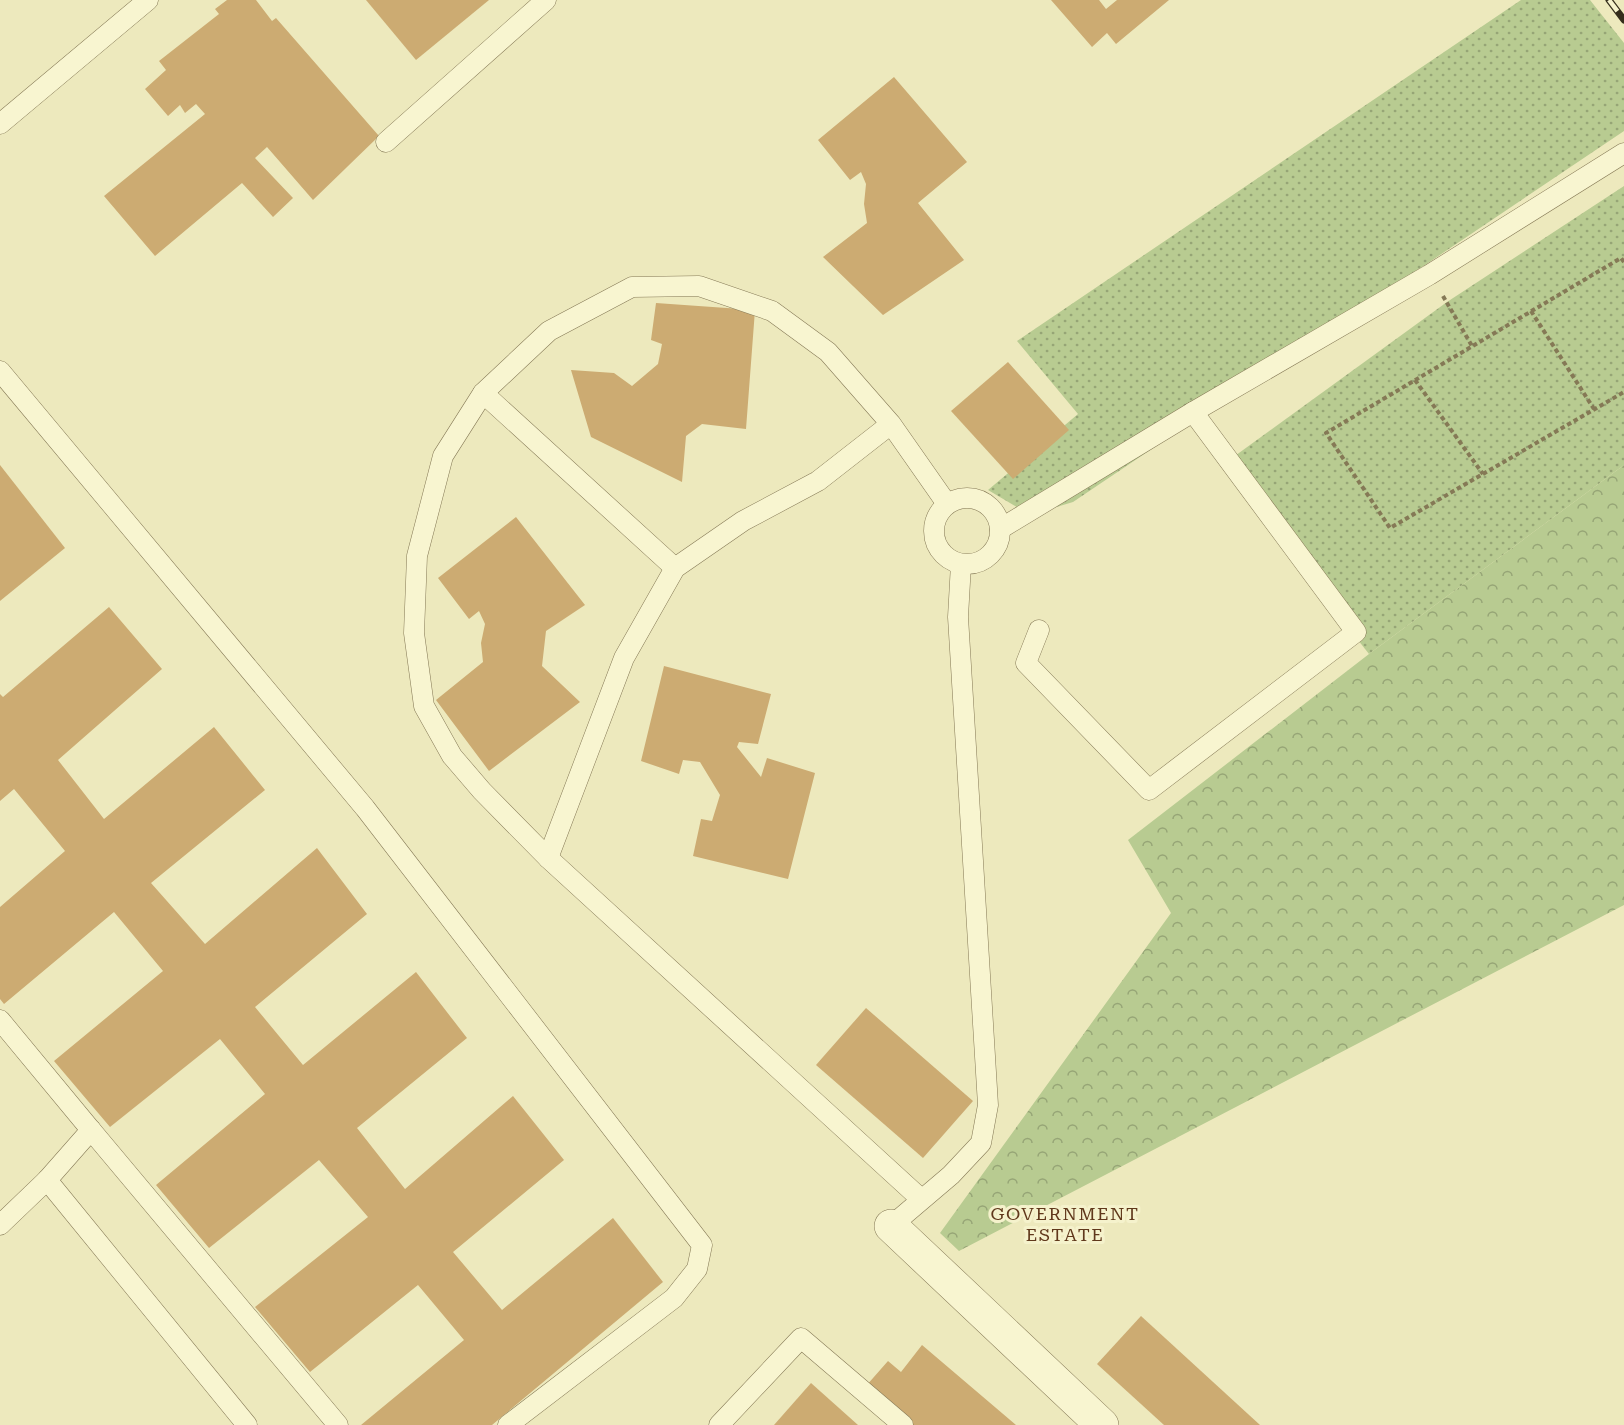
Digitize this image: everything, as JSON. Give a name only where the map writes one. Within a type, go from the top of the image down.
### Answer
[{"type":"street","points":[[891,1226],[1102,1425]]},
{"type":"lane","points":[[0,124],[148,0]]},
{"type":"lane","points":[[386,142],[546,0]]},
{"type":"lane","points":[[1000,529],[1193,412],[1429,275],[1624,153]]},
{"type":"lane","points":[[921,1199],[548,858],[482,791],[452,756],[424,706],[414,633],[417,556],[443,456],[483,393],[549,331],[632,287],[699,286],[772,311],[828,352],[891,424],[947,504]]},
{"type":"lane","points":[[0,371],[365,808],[702,1245],[697,1269],[674,1298],[508,1425]]},
{"type":"lane","points":[[483,393],[675,568]]},
{"type":"lane","points":[[1040,630],[1026,663],[1149,790],[1356,632],[1193,412]]},
{"type":"lane","points":[[548,858],[624,658],[675,568],[743,521],[818,481],[891,424]]},
{"type":"lane","points":[[957,499],[979,500],[996,513],[1000,529],[997,545],[983,561],[961,564],[950,560],[936,544],[933,533],[934,522],[939,512],[947,504],[957,499]]},
{"type":"lane","points":[[891,1226],[951,1174],[981,1143],[988,1104],[958,617],[961,564]]},
{"type":"lane","points":[[0,1020],[338,1425]]},
{"type":"lane","points":[[0,1225],[47,1180],[91,1130]]},
{"type":"lane","points":[[47,1180],[247,1425]]},
{"type":"lane","points":[[719,1425],[801,1338],[903,1425]]},
{"type":"path","points":[[1624,262],[1621,258],[1326,433],[1390,528],[1624,392]]},
{"type":"path","points":[[1450,310],[1472,347]]},
{"type":"path","points":[[1531,311],[1594,409]]},
{"type":"path","points":[[1416,380],[1483,474]]},
{"type":"green space","points":[[1521,0],[1590,0],[1624,43],[1624,131],[1073,502],[1030,515],[988,490],[1078,414],[1017,341]]},
{"type":"green space","points":[[1624,186],[1624,465],[1369,654],[1221,466],[1447,302]]},
{"type":"green space","points":[[1624,465],[1624,905],[959,1251],[940,1233],[1171,913],[1128,840],[1369,654]]},
{"type":"building","points":[[227,0],[256,0],[272,21],[276,18],[379,136],[313,200],[267,147],[255,158],[293,198],[273,217],[242,183],[155,256],[104,196],[205,114],[196,104],[185,113],[180,105],[168,116],[145,89],[166,70],[159,61],[219,14],[215,9]]},
{"type":"building","points":[[366,0],[489,0],[416,60]]},
{"type":"building","points":[[1051,0],[1099,0],[1106,9],[1117,0],[1169,0],[1116,44],[1107,33],[1092,47]]},
{"type":"building","points":[[894,77],[967,162],[918,203],[964,260],[883,315],[823,257],[867,223],[864,204],[866,184],[861,172],[850,180],[818,140]]},
{"type":"building","points":[[656,303],[755,310],[746,429],[702,424],[686,436],[682,482],[591,437],[571,370],[614,373],[632,386],[658,364],[662,344],[651,340]]},
{"type":"building","points":[[1008,362],[1069,430],[1013,479],[951,411]]},
{"type":"building","points":[[0,465],[65,548],[0,601]]},
{"type":"building","points":[[516,517],[585,605],[546,631],[542,666],[580,702],[489,771],[436,700],[483,662],[481,643],[485,624],[479,611],[469,619],[438,578]]},
{"type":"building","points":[[109,607],[162,669],[58,760],[104,819],[214,727],[265,790],[151,883],[205,944],[317,848],[367,914],[255,1007],[303,1065],[416,972],[467,1038],[357,1128],[405,1189],[513,1096],[564,1160],[453,1252],[502,1310],[613,1218],[663,1282],[492,1425],[361,1425],[464,1340],[418,1285],[310,1372],[255,1307],[368,1217],[319,1160],[209,1248],[156,1185],[265,1094],[220,1039],[110,1127],[54,1061],[163,971],[114,912],[4,1004],[0,999],[0,907],[65,851],[14,789],[0,801],[0,694],[3,697]]},
{"type":"building","points":[[664,666],[771,694],[758,744],[739,742],[737,747],[761,777],[767,758],[815,773],[788,879],[693,856],[701,819],[712,821],[720,795],[700,762],[683,760],[679,774],[641,761]]},
{"type":"building","points":[[866,1008],[973,1101],[923,1158],[816,1065]]},
{"type":"building","points":[[1141,1316],[1260,1425],[1164,1425],[1097,1364]]},
{"type":"building","points":[[922,1345],[1016,1425],[912,1425],[866,1386],[888,1361],[901,1372]]},
{"type":"building","points":[[811,1383],[858,1425],[774,1425]]},
{"type":"railway","points":[[1609,0],[1624,20]]},
{"type":"district","name":"GOVERNMENT ESTATE","points":[[1065,1223]]}]
